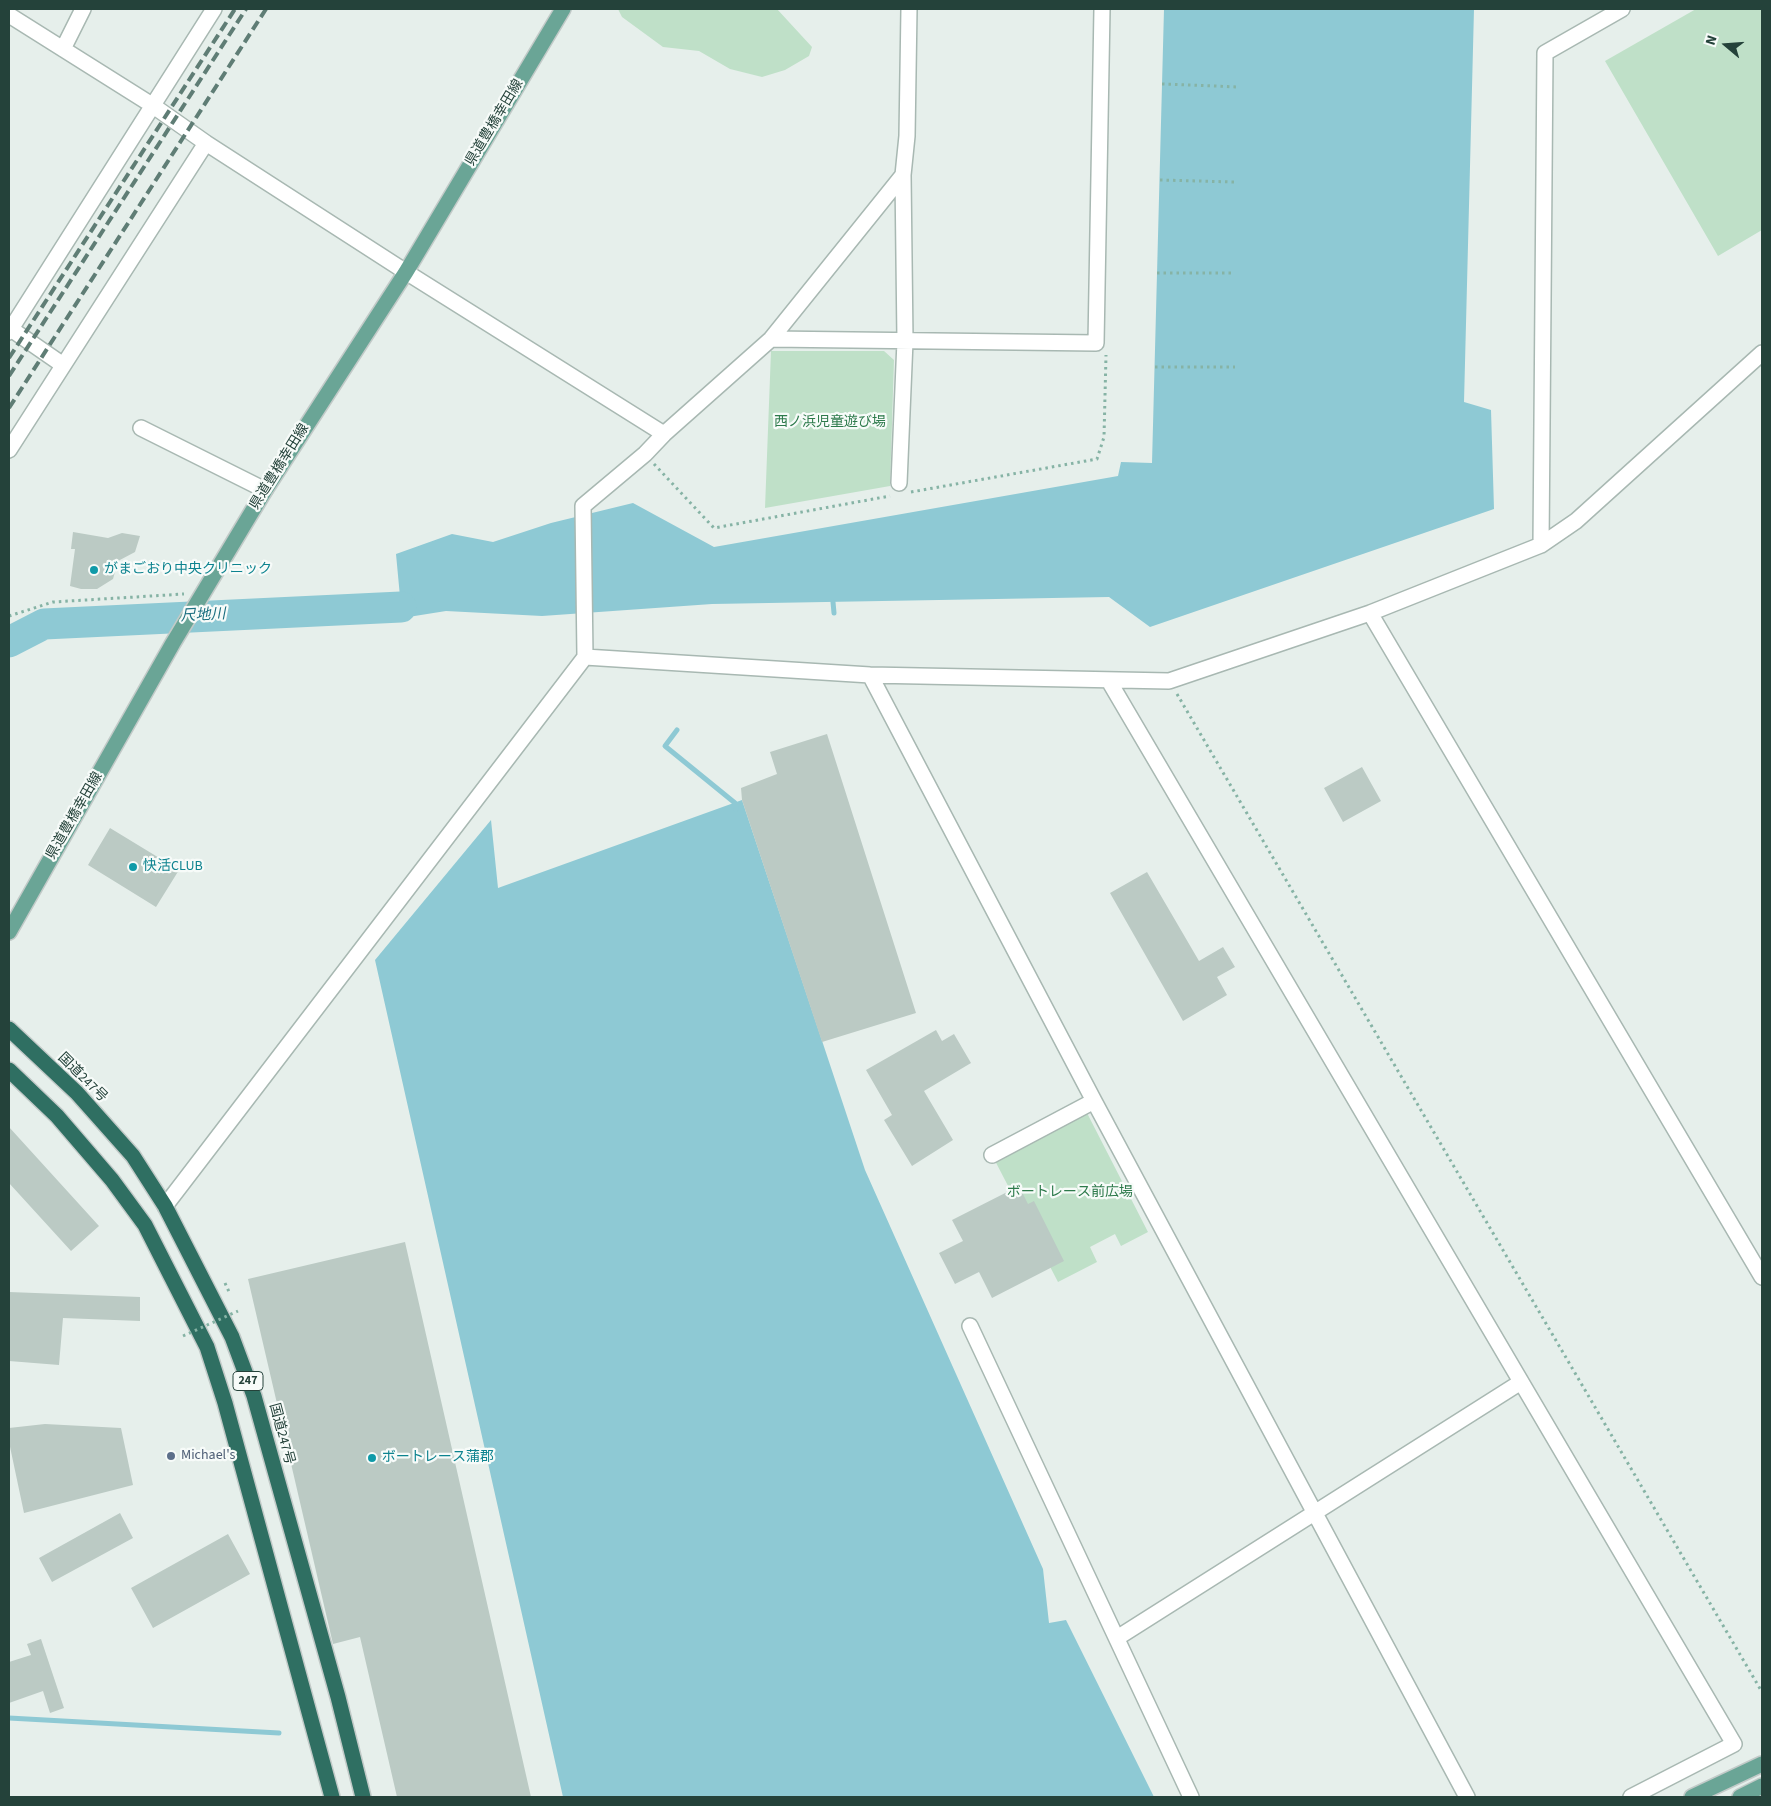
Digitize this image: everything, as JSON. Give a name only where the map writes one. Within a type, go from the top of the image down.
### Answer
[{"type":"highway","name":"国道247号","points":[[9,1029],[77,1093],[127,1149],[165,1206],[232,1337],[254,1396],[338,1697],[363,1797]]},
{"type":"highway","name":"247","points":[[9,1070],[63,1123],[112,1180],[145,1226],[207,1347],[225,1403],[332,1797]]},
{"type":"main road","name":"県道豊橋幸田線","points":[[9,932],[173,643],[265,490],[406,272],[563,9]]},
{"type":"main road","points":[[1692,1797],[1762,1764]]},
{"type":"main road","points":[[1740,1797],[1762,1786]]},
{"type":"street","points":[[63,49],[83,9]]},
{"type":"street","points":[[63,365],[10,330],[214,9]]},
{"type":"street","points":[[897,491],[905,341],[903,175],[907,136],[909,9]]},
{"type":"street","points":[[772,339],[1096,343],[1102,9]]},
{"type":"street","points":[[1541,545],[1545,53],[1622,9]]},
{"type":"street","points":[[9,15],[152,105],[206,143],[406,272],[664,434]]},
{"type":"street","points":[[9,450],[206,143]]},
{"type":"street","points":[[165,1206],[584,657],[584,506],[645,454],[664,434],[772,339],[903,175]]},
{"type":"street","points":[[584,657],[870,675],[1169,681],[1370,613],[1541,545],[1576,521],[1762,353]]},
{"type":"street","points":[[141,428],[265,490]]},
{"type":"street","points":[[1370,613],[1762,1277]]},
{"type":"street","points":[[870,675],[1094,1101],[1467,1797]]},
{"type":"street","points":[[1108,681],[1734,1744],[1631,1797]]},
{"type":"street","points":[[992,1155],[1094,1101]]},
{"type":"street","points":[[970,1326],[1191,1797]]},
{"type":"street","points":[[1116,1638],[1521,1382]]},
{"type":"path","points":[[1162,84],[1239,87]]},
{"type":"path","points":[[1160,180],[1235,182]]},
{"type":"path","points":[[1157,273],[1234,273]]},
{"type":"path","points":[[645,454],[714,528],[897,491],[1097,459],[1104,437],[1106,352]]},
{"type":"path","points":[[1155,367],[1235,367]]},
{"type":"path","points":[[9,616],[53,602],[201,598]]},
{"type":"path","points":[[1169,681],[1762,1692]]},
{"type":"path","points":[[186,1344],[183,1336],[238,1311]]},
{"type":"green space","points":[[618,9],[777,9],[812,47],[809,56],[785,70],[762,77],[730,69],[699,51],[663,47],[622,17]]},
{"type":"green space","points":[[1696,9],[1762,9],[1762,230],[1718,256],[1605,61]]},
{"type":"green space","name":"西ノ浜児童遊び場","points":[[771,351],[884,351],[894,360],[890,486],[765,508]]},
{"type":"green space","name":"ボートレース前広場","points":[[1087,1113],[1148,1232],[1121,1246],[1115,1234],[1090,1247],[1097,1262],[1058,1282],[992,1155]]},
{"type":"water","points":[[1164,9],[1474,9],[1464,402],[1491,410],[1494,509],[1150,627],[1109,597],[712,604],[542,616],[446,611],[402,618],[396,554],[452,534],[493,542],[551,523],[633,503],[714,547],[1118,476],[1121,462],[1152,463]]},
{"type":"water","name":"ボートレース蒲郡","points":[[742,800],[865,1170],[1043,1569],[1049,1623],[1066,1620],[1154,1797],[563,1797],[375,960],[491,820],[498,888]]},
{"type":"building","name":"がまごおり中央クリニック","points":[[73,532],[108,538],[122,533],[140,536],[135,552],[118,561],[113,579],[97,589],[81,589],[70,586],[75,549],[71,549]]},
{"type":"building","points":[[827,734],[916,1013],[822,1042],[742,800],[741,788],[777,774],[770,752]]},
{"type":"building","points":[[1362,767],[1381,801],[1343,822],[1324,788]]},
{"type":"building","name":"快活CLUB","points":[[110,828],[179,870],[156,907],[88,865]]},
{"type":"building","points":[[1147,872],[1199,961],[1223,947],[1235,967],[1217,977],[1227,995],[1183,1021],[1110,893]]},
{"type":"building","points":[[936,1030],[942,1041],[954,1034],[971,1063],[924,1091],[953,1140],[912,1166],[884,1120],[892,1115],[866,1070]]},
{"type":"building","points":[[9,1127],[99,1226],[71,1251],[9,1183]]},
{"type":"building","points":[[1019,1186],[1028,1204],[1034,1201],[1064,1261],[992,1298],[979,1272],[955,1284],[939,1253],[963,1241],[952,1220]]},
{"type":"building","name":"ボートレース蒲郡","points":[[405,1242],[531,1797],[397,1797],[360,1637],[333,1644],[248,1279]]},
{"type":"building","points":[[9,1292],[140,1297],[140,1321],[63,1318],[59,1365],[9,1361]]},
{"type":"building","points":[[45,1424],[121,1428],[133,1485],[24,1513],[9,1442],[9,1428]]},
{"type":"building","points":[[120,1513],[133,1538],[52,1582],[39,1558]]},
{"type":"building","points":[[228,1534],[250,1574],[153,1628],[131,1588]]},
{"type":"building","points":[[41,1639],[64,1708],[50,1713],[43,1691],[9,1703],[9,1662],[31,1655],[27,1644]]},
{"type":"waterway","points":[[833,602],[834,613]]},
{"type":"waterway","name":"尺地川","points":[[9,642],[44,624],[401,607]]},
{"type":"waterway","points":[[677,730],[665,746],[735,803],[736,809]]},
{"type":"waterway","points":[[9,1718],[279,1733]]},
{"type":"railway","points":[[9,358],[235,9]]},
{"type":"railway","points":[[9,376],[246,9]]},
{"type":"railway","points":[[9,408],[266,9]]},
{"type":"place","name":"がまごおり中央クリニック","points":[[94,570]]},
{"type":"place","name":"快活CLUB","points":[[133,867]]},
{"type":"place","name":"Michael's","points":[[171,1456]]},
{"type":"place","name":"ボートレース蒲郡","points":[[372,1458]]}]
